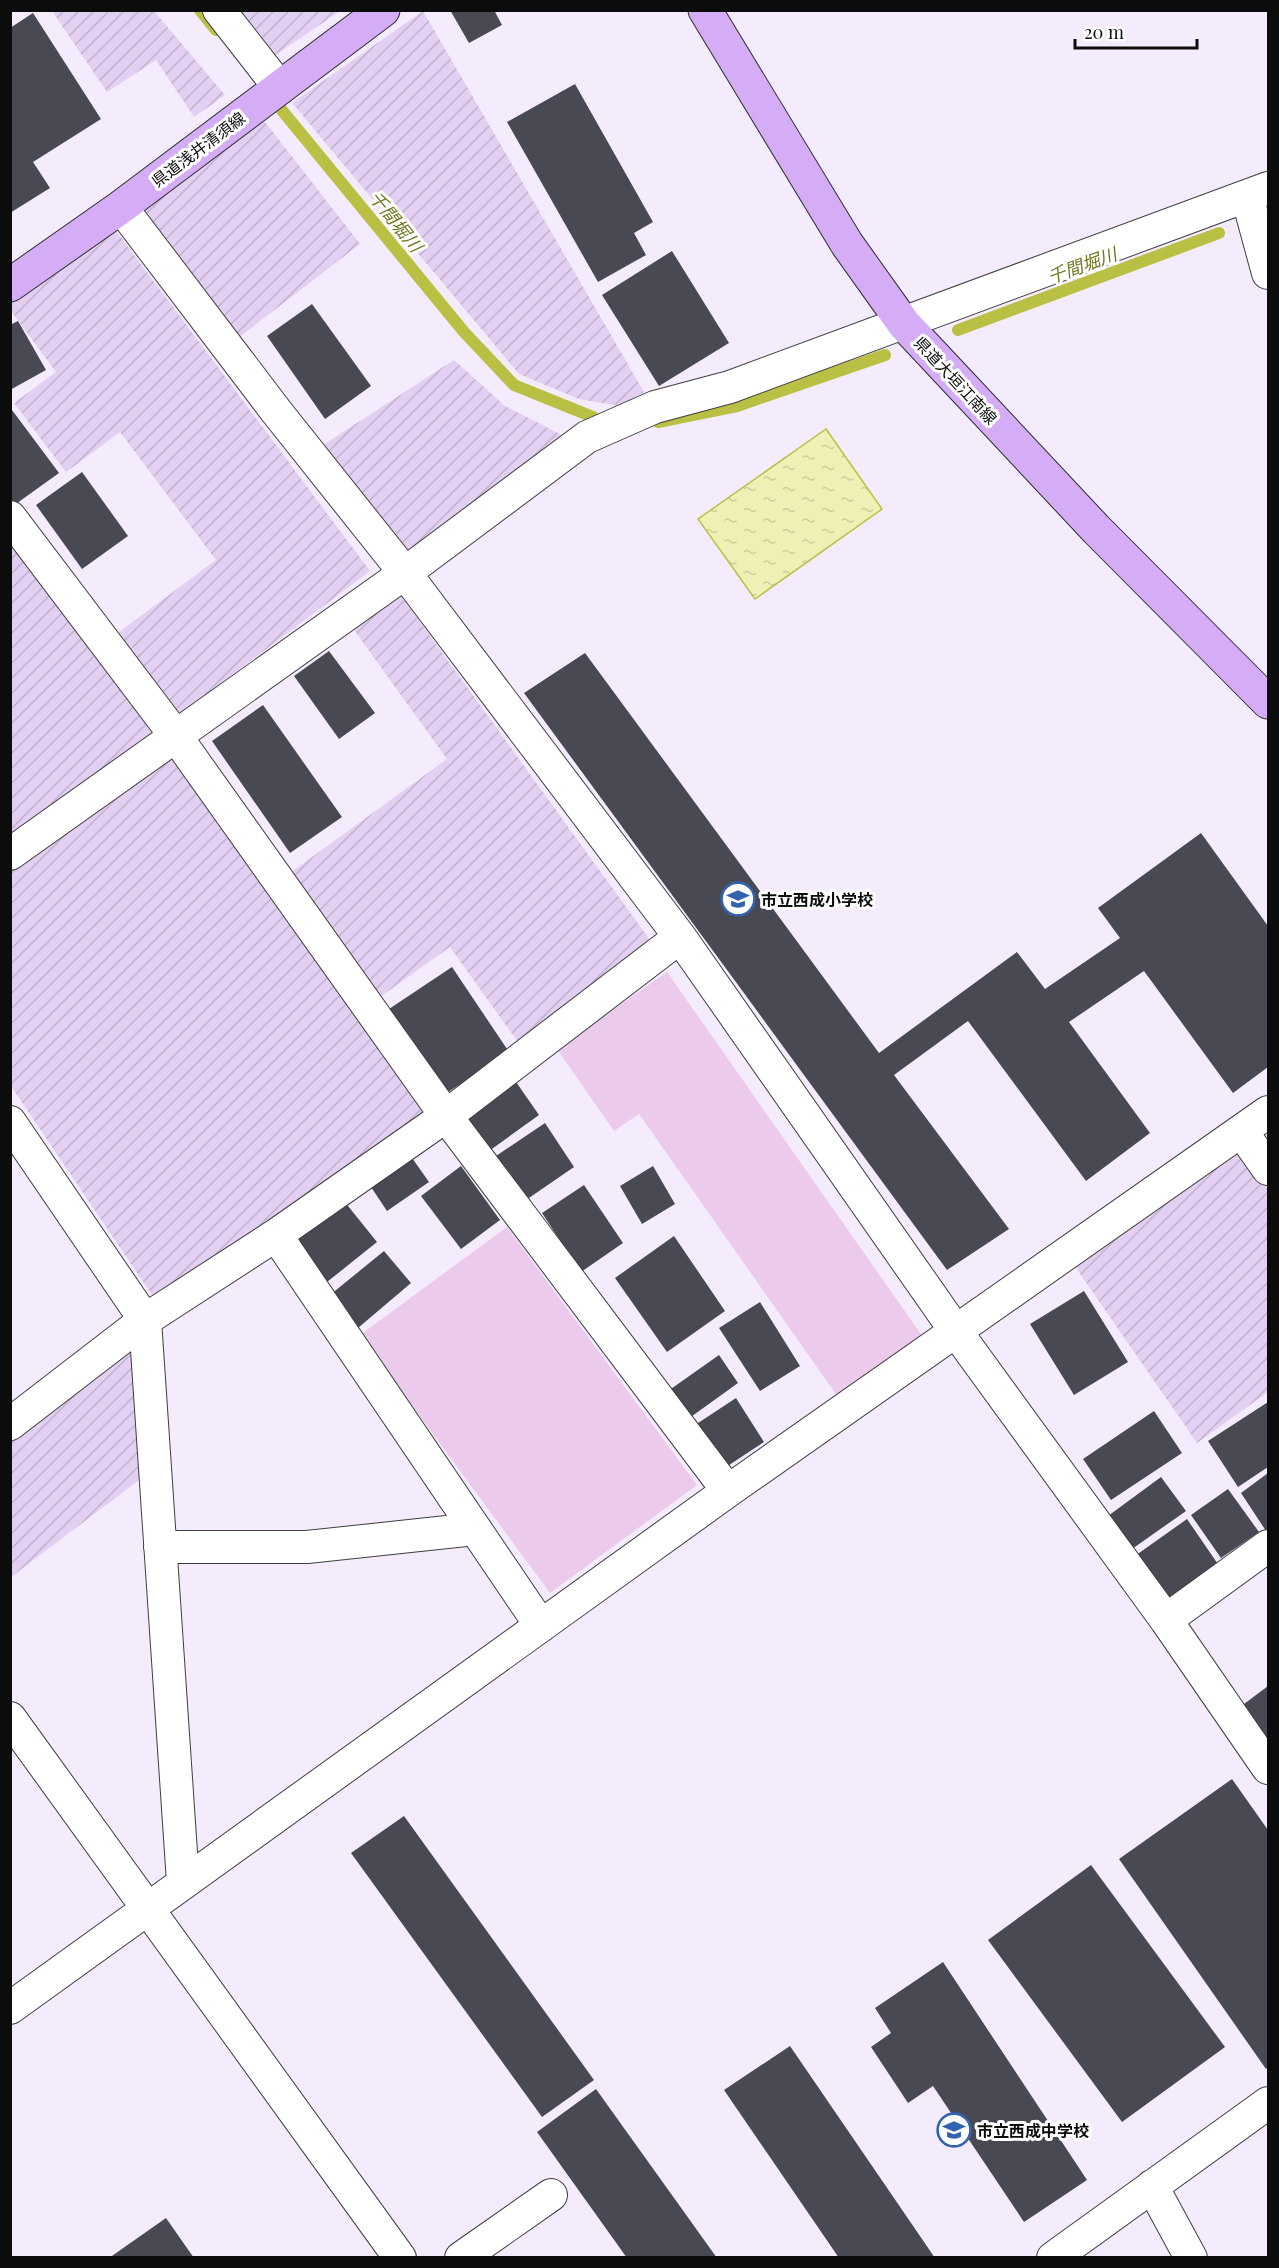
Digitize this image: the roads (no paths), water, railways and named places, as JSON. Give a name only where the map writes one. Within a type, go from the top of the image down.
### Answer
[{"type":"main road","name":"県道浅井清須線","points":[[10,285],[120,207],[383,10]]},
{"type":"main road","name":"県道大垣江南線","points":[[705,10],[847,244],[904,324],[1096,529],[1266,697]]},
{"type":"street","points":[[219,10],[278,89]]},
{"type":"street","points":[[10,854],[174,735],[405,573],[587,437],[655,407],[730,387],[1258,192],[1269,273]]},
{"type":"street","points":[[120,207],[276,411],[405,573],[680,937],[955,1330],[1166,1620],[1269,1768]]},
{"type":"street","points":[[10,517],[174,735],[446,1116],[728,1491]]},
{"type":"street","points":[[10,1424],[145,1320],[276,1235],[446,1116],[680,937]]},
{"type":"street","points":[[10,2008],[728,1491],[1269,1112]]},
{"type":"street","points":[[10,1122],[145,1320],[183,1882]]},
{"type":"street","points":[[1242,1132],[1269,1169]]},
{"type":"street","points":[[276,1235],[541,1626]]},
{"type":"street","points":[[160,1547],[308,1547],[475,1529]]},
{"type":"street","points":[[1166,1620],[1269,1546]]},
{"type":"street","points":[[10,1718],[400,2258]]},
{"type":"street","points":[[1053,2258],[1269,2103]]},
{"type":"street","points":[[1152,2186],[1191,2258]]},
{"type":"street","points":[[461,2258],[551,2195]]},
{"type":"water","points":[[826,429],[882,509],[755,599],[698,519]]},
{"type":"waterway","name":"千間堀川","points":[[200,10],[216,30]]},
{"type":"waterway","name":"千間堀川","points":[[271,97],[464,332],[514,385],[593,417]]},
{"type":"waterway","name":"千間堀川","points":[[958,330],[1219,233]]},
{"type":"waterway","name":"千間堀川","points":[[658,422],[737,406],[885,355]]},
{"type":"place","name":"市立西成小学校","points":[[738,899]]},
{"type":"place","name":"市立西成中学校","points":[[954,2130]]}]
